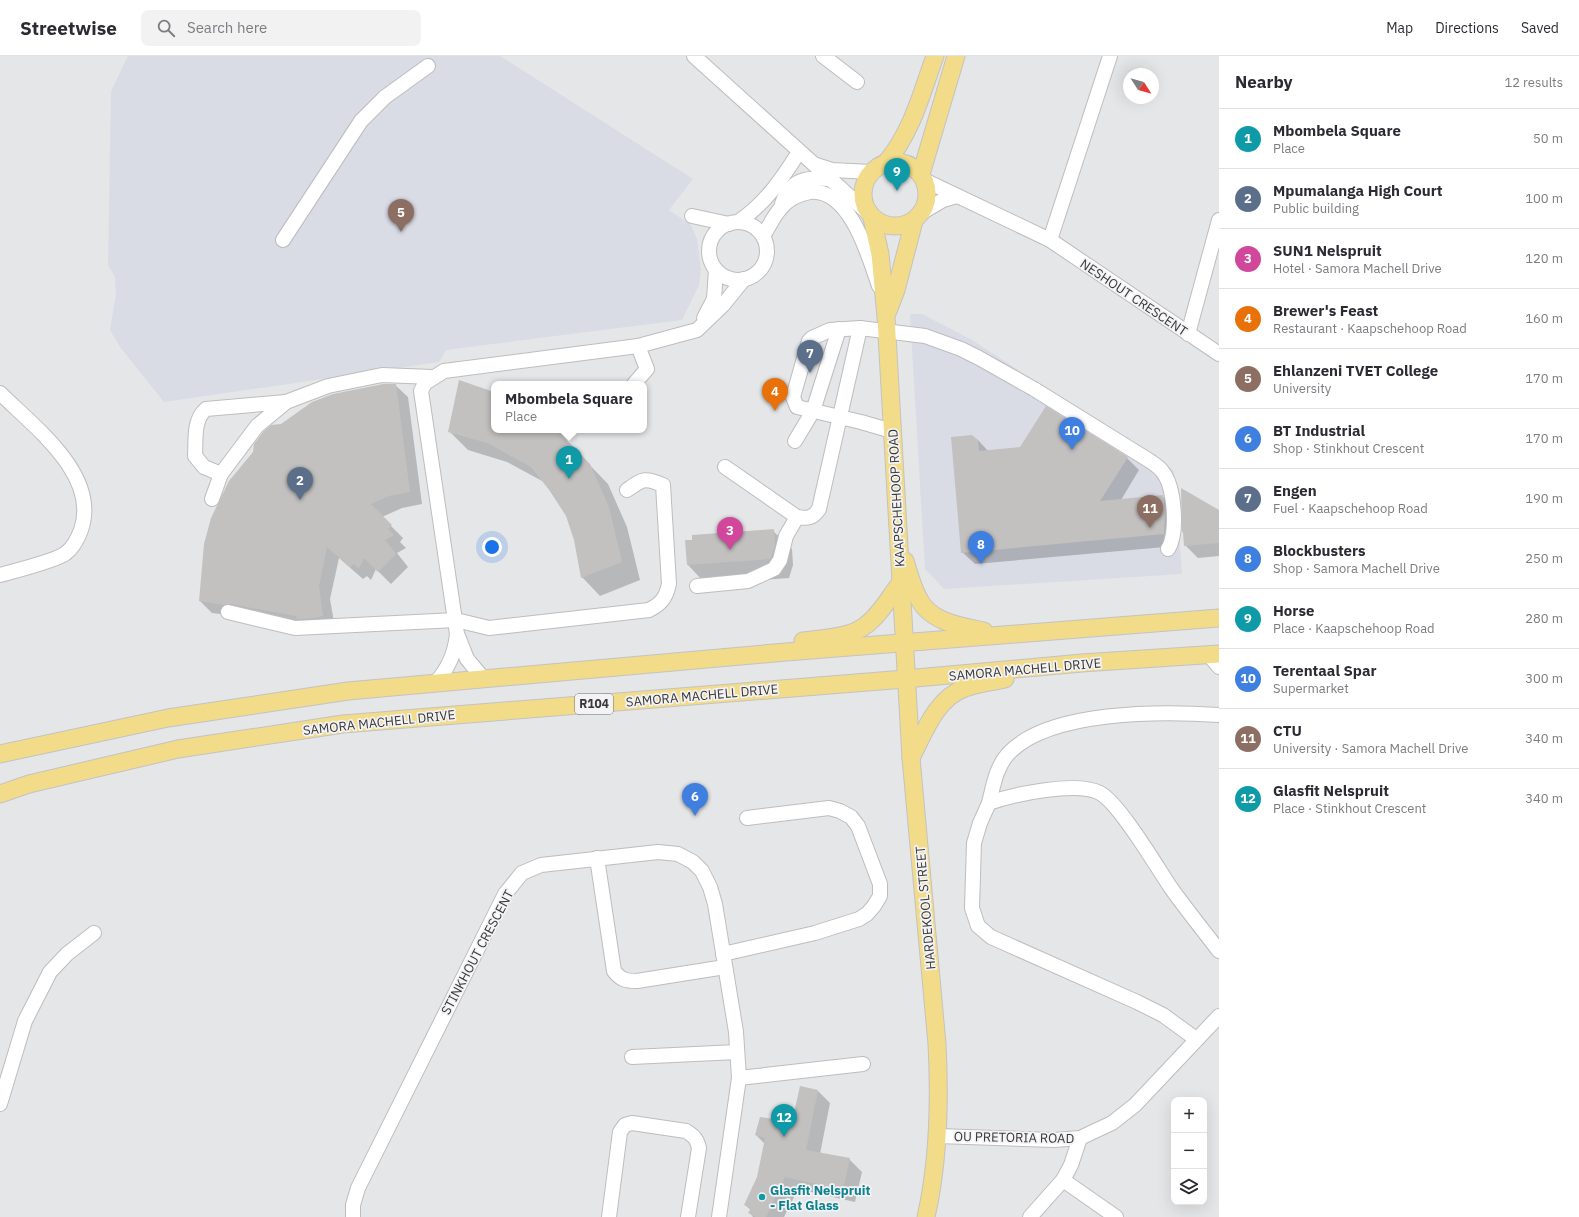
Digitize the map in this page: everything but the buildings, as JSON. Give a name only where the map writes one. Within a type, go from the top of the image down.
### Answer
[{"type":"main road","points":[[918,217],[897,227],[888,226],[870,215],[864,203],[863,192],[865,182],[898,147],[911,124],[935,56]]},
{"type":"main road","points":[[922,177],[956,56]]},
{"type":"main road","points":[[878,168],[894,162],[904,163],[913,167],[922,177],[928,193],[925,207],[918,217],[896,290],[886,316]]},
{"type":"main road","name":"KAAPSCHEHOOP ROAD","points":[[870,215],[880,254],[886,316],[905,679]]},
{"type":"main road","points":[[899,542],[918,598],[926,609],[945,622],[1006,636]]},
{"type":"main road","points":[[691,661],[856,631],[866,626],[875,617],[901,582]]},
{"type":"main road","points":[[0,754],[216,710],[348,691],[786,652],[1006,636],[1218,618]]},
{"type":"main road","name":"SAMORA MACHELL DRIVE","points":[[0,794],[29,784],[178,748],[342,724],[905,679],[1082,663],[1212,655]]},
{"type":"main road","points":[[911,758],[935,713],[951,696],[965,688],[1082,663]]},
{"type":"main road","name":"HARDEKOOL STREET","points":[[905,679],[937,1044],[939,1088],[938,1136]]},
{"type":"main road","name":"OU PRETORIA ROAD","points":[[926,1217],[930,1199],[938,1136]]},
{"type":"street","points":[[823,56],[857,82]]},
{"type":"street","points":[[1050,240],[1110,56]]},
{"type":"street","points":[[702,59],[799,152],[870,215]]},
{"type":"street","points":[[283,240],[361,121],[386,97],[428,66]]},
{"type":"street","points":[[697,330],[714,299],[716,270],[710,256],[712,241],[722,228],[734,223],[755,210],[774,190],[799,152]]},
{"type":"street","points":[[814,164],[832,170],[878,168]]},
{"type":"street","name":"NESHOUT CRESCENT","points":[[922,177],[957,196],[1050,240],[1219,354]]},
{"type":"street","points":[[763,236],[787,193],[796,183],[804,179],[829,179]]},
{"type":"street","points":[[780,208],[792,198],[802,193],[815,192],[826,195],[838,202],[856,228],[886,316],[925,336],[961,349],[1034,389],[1150,461],[1163,472],[1171,490],[1174,533],[1172,543],[1168,549]]},
{"type":"street","points":[[918,217],[943,200],[957,196]]},
{"type":"street","points":[[692,216],[748,224],[756,228],[763,236],[767,251],[763,266],[751,277],[744,279],[729,278],[716,270]]},
{"type":"street","points":[[1188,334],[1219,220]]},
{"type":"street","points":[[483,678],[467,659],[456,627],[421,391],[425,383],[432,377],[444,371],[638,346],[697,330],[723,305],[744,279]]},
{"type":"street","points":[[886,316],[860,328],[830,330],[812,338],[809,341],[792,397],[797,407],[840,417],[892,432]]},
{"type":"street","points":[[725,467],[798,517],[806,519],[812,517],[819,509],[860,328]]},
{"type":"street","points":[[795,441],[813,411],[839,329]]},
{"type":"street","points":[[637,381],[647,369],[638,346]]},
{"type":"street","points":[[221,474],[204,467],[195,456],[197,419],[206,409],[286,402],[328,386],[382,375],[432,377]]},
{"type":"street","points":[[0,393],[65,458],[83,493],[84,522],[77,539],[66,553],[0,575]]},
{"type":"street","points":[[212,499],[221,474],[257,426],[286,402]]},
{"type":"street","points":[[228,612],[295,628],[490,628],[649,610],[660,604],[667,594],[669,584],[663,485],[650,479],[642,479],[626,490]]},
{"type":"street","points":[[697,586],[748,581],[774,569],[780,560],[786,536],[798,517]]},
{"type":"street","points":[[436,682],[444,673],[455,648],[456,627]]},
{"type":"street","points":[[1196,1039],[1163,1015],[991,937],[978,926],[972,908],[974,843],[980,823],[990,803],[994,784],[1006,756],[1019,744],[1032,737],[1066,724],[1114,715],[1190,713],[1219,715]]},
{"type":"street","points":[[990,803],[1003,798],[1058,789],[1083,788],[1100,793],[1114,805],[1172,889],[1219,951]]},
{"type":"street","points":[[597,858],[614,971],[620,978],[628,981],[637,981],[724,960],[860,920],[874,906],[880,896],[880,884],[858,826],[851,817],[840,811],[829,808],[747,818]]},
{"type":"street","name":"STINKHOUT CRESCENT","points":[[353,1217],[353,1205],[358,1188],[505,894],[522,873],[541,865],[658,852],[678,854],[693,862],[702,871],[710,887],[724,960],[736,1032],[738,1078],[719,1217]]},
{"type":"street","points":[[0,1104],[25,1021],[50,972],[67,954],[94,933]]},
{"type":"street","name":"OU PRETORIA ROAD","points":[[938,1136],[1054,1140],[1080,1138],[1112,1123],[1135,1105],[1219,1016]]},
{"type":"street","points":[[632,1057],[737,1052]]},
{"type":"street","points":[[738,1078],[863,1064]]},
{"type":"street","points":[[609,1217],[620,1132],[626,1125],[632,1123],[686,1131],[693,1135],[697,1140],[699,1148],[688,1217]]},
{"type":"street","points":[[1030,1217],[1063,1180],[1071,1165],[1080,1138]]},
{"type":"street","points":[[1063,1180],[1116,1217]]},
{"type":"shaded area","points":[[128,56],[500,56],[693,179],[669,210],[691,225],[697,239],[701,270],[699,285],[682,320],[446,350],[439,362],[164,402],[120,347],[110,330],[116,294],[115,277],[108,265],[111,91]]},
{"type":"shaded area","points":[[910,314],[922,314],[972,340],[1174,471],[1182,574],[944,589],[925,569]]},
{"type":"place","name":"Horse","points":[[897,191]]},
{"type":"place","name":"Ehlanzeni TVET College","points":[[401,232]]},
{"type":"place","name":"Engen","points":[[810,373]]},
{"type":"place","name":"Brewer's Feast","points":[[775,411]]},
{"type":"place","name":"Terentaal Spar","points":[[1072,450]]},
{"type":"place","name":"Mbombela Square","points":[[569,479]]},
{"type":"place","name":"Mpumalanga High Court","points":[[300,500]]},
{"type":"place","name":"CTU","points":[[1150,528]]},
{"type":"place","name":"SUN1 Nelspruit","points":[[730,550]]},
{"type":"place","name":"Blockbusters","points":[[981,564]]},
{"type":"place","name":"BT Industrial","points":[[695,816]]},
{"type":"place","name":"Glasfit Nelspruit","points":[[784,1137]]},
{"type":"place","name":"Glasfit Nelspruit - Flat Glass","points":[[762,1197]]}]
